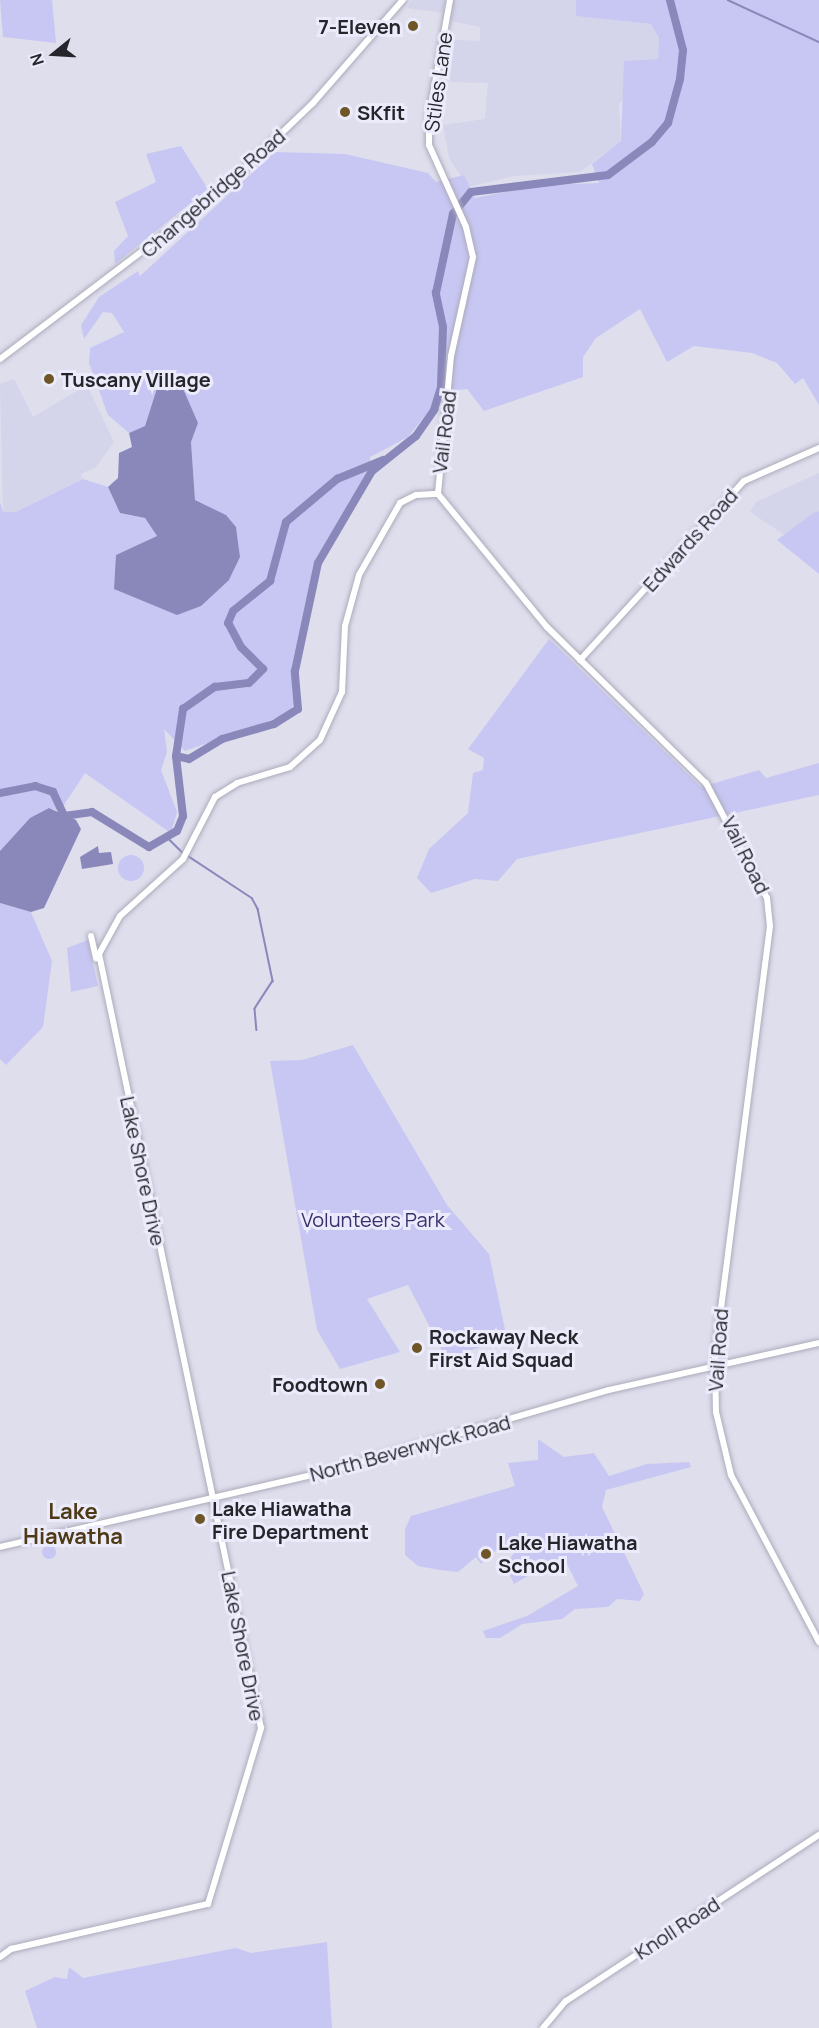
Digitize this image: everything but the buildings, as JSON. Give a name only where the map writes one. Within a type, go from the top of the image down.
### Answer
[{"type":"street","name":"Changebridge Road","points":[[0,359],[221,191],[313,103],[403,0]]},
{"type":"street","name":"Stiles Lane","points":[[435,163],[429,117],[450,0]]},
{"type":"street","name":"Vail Road","points":[[435,163],[464,220],[473,266],[451,356],[438,494],[580,660],[716,795],[770,907],[714,1367],[726,1463],[819,1642]]},
{"type":"street","name":"Edwards Road","points":[[580,660],[744,481],[819,448]]},
{"type":"street","points":[[97,961],[120,916],[183,859],[205,812],[220,792],[290,767],[320,740],[342,692],[345,626],[359,575],[398,506],[411,496],[438,494]]},
{"type":"street","name":"Lake Shore Drive","points":[[0,1957],[11,1949],[196,1909],[212,1899],[261,1728],[91,936]]},
{"type":"street","name":"North Beverwyck Road","points":[[0,1547],[423,1447],[624,1386],[819,1343]]},
{"type":"street","name":"Knoll Road","points":[[543,2028],[566,2001],[819,1835]]},
{"type":"shaded area","points":[[412,0],[445,0],[443,13],[407,8]]},
{"type":"shaded area","points":[[449,0],[576,0],[576,16],[651,24],[659,38],[658,59],[619,104],[621,141],[580,172],[514,176],[468,187],[449,158],[443,125],[485,119],[488,83],[450,82],[454,40],[480,41],[480,27],[446,20]]},
{"type":"shaded area","points":[[14,379],[33,417],[87,385],[114,442],[96,467],[81,474],[83,479],[16,512],[3,512],[0,384]]},
{"type":"shaded area","points":[[181,384],[198,423],[191,442],[195,500],[226,515],[236,527],[240,557],[229,580],[201,606],[177,615],[114,589],[116,555],[157,536],[145,518],[120,513],[108,487],[118,478],[119,453],[132,447],[129,433],[145,426],[158,385],[167,391]]},
{"type":"shaded area","points":[[819,473],[819,558],[750,512],[756,502]]},
{"type":"shaded area","points":[[49,808],[76,820],[81,829],[44,908],[31,912],[0,903],[0,851],[30,818]]},
{"type":"shaded area","points":[[98,846],[99,853],[111,852],[113,864],[82,869],[80,857]]},
{"type":"green space","points":[[0,0],[52,0],[56,43],[3,37]]},
{"type":"green space","points":[[576,0],[819,0],[819,405],[803,378],[795,384],[777,363],[752,353],[694,346],[667,362],[640,309],[596,338],[583,357],[583,377],[484,411],[467,389],[444,392],[408,437],[370,457],[370,468],[317,558],[292,670],[296,702],[288,714],[185,751],[164,729],[167,752],[161,770],[177,812],[171,833],[85,773],[60,811],[49,808],[30,818],[0,851],[0,502],[3,512],[16,512],[83,479],[108,487],[120,513],[145,518],[157,536],[116,555],[229,580],[240,557],[236,528],[226,515],[195,500],[191,442],[198,423],[158,385],[145,426],[129,433],[108,415],[89,363],[90,348],[124,332],[112,313],[103,312],[84,339],[81,325],[99,297],[138,271],[140,276],[275,152],[345,154],[428,173],[436,182],[464,175],[475,198],[540,185],[599,183],[592,164],[621,141],[624,61],[658,59],[659,38],[651,24],[576,16]]},
{"type":"green space","points":[[181,146],[208,189],[115,264],[114,251],[128,236],[115,202],[156,182],[146,154]]},
{"type":"green space","points":[[816,511],[819,512],[819,574],[777,540]]},
{"type":"green space","points":[[549,639],[701,787],[759,770],[766,778],[819,763],[819,795],[517,859],[498,881],[475,879],[431,893],[417,878],[429,849],[468,813],[473,773],[483,770],[484,758],[468,749]]},
{"type":"green space","points":[[131,855],[140,859],[144,868],[140,877],[131,881],[122,877],[118,868],[122,859]]},
{"type":"green space","points":[[0,903],[31,912],[52,961],[43,1027],[6,1065],[0,1059]]},
{"type":"green space","points":[[88,940],[98,986],[71,992],[67,948]]},
{"type":"green space","name":"Volunteers Park","points":[[353,1045],[447,1205],[489,1254],[507,1339],[446,1358],[408,1285],[367,1299],[400,1352],[340,1369],[317,1330],[270,1061],[302,1060]]},
{"type":"green space","points":[[538,1439],[564,1457],[594,1453],[609,1476],[647,1464],[689,1462],[691,1467],[606,1490],[602,1507],[644,1594],[640,1601],[617,1599],[608,1607],[575,1609],[562,1619],[522,1624],[500,1638],[486,1638],[483,1631],[527,1616],[578,1586],[563,1556],[514,1584],[505,1565],[515,1552],[504,1543],[481,1564],[476,1557],[458,1572],[440,1570],[418,1566],[405,1555],[405,1529],[411,1516],[515,1486],[508,1463],[538,1460]]},
{"type":"green space","points":[[46,1545],[52,1545],[56,1552],[52,1559],[46,1559],[42,1555],[42,1549]]},
{"type":"green space","points":[[327,1942],[332,2028],[37,2028],[25,1991],[55,1977],[67,1979],[69,1967],[83,1978],[236,1948],[251,1953]]},
{"type":"waterway","points":[[0,793],[35,786],[53,792],[64,816],[92,812],[149,847],[177,831],[183,816],[176,756],[189,759],[222,739],[274,724],[298,709],[295,671],[318,563],[372,471],[416,436],[434,410],[441,387],[443,327],[436,293],[453,214],[471,192],[608,175],[652,142],[668,123],[680,79],[683,50],[670,0]]},
{"type":"waterway","points":[[728,0],[819,42]]},
{"type":"waterway","points":[[176,756],[183,709],[215,687],[249,683],[263,669],[241,647],[228,623],[233,611],[270,581],[286,522],[337,479],[383,460]]},
{"type":"waterway","points":[[168,838],[184,854]]},
{"type":"waterway","points":[[188,856],[252,898],[258,909],[273,981],[255,1009],[257,1030]]},
{"type":"place","name":"7-Eleven","points":[[413,26]]},
{"type":"place","name":"SKfit","points":[[345,112]]},
{"type":"place","name":"Tuscany Village","points":[[49,379]]},
{"type":"place","name":"Rockaway Neck First Aid Squad","points":[[417,1348]]},
{"type":"place","name":"Foodtown","points":[[380,1384]]},
{"type":"place","name":"Lake Hiawatha Fire Department","points":[[200,1519]]},
{"type":"place","name":"Lake Hiawatha School","points":[[486,1554]]},
{"type":"district","name":"Lake Hiawatha","points":[[73,1524]]}]
